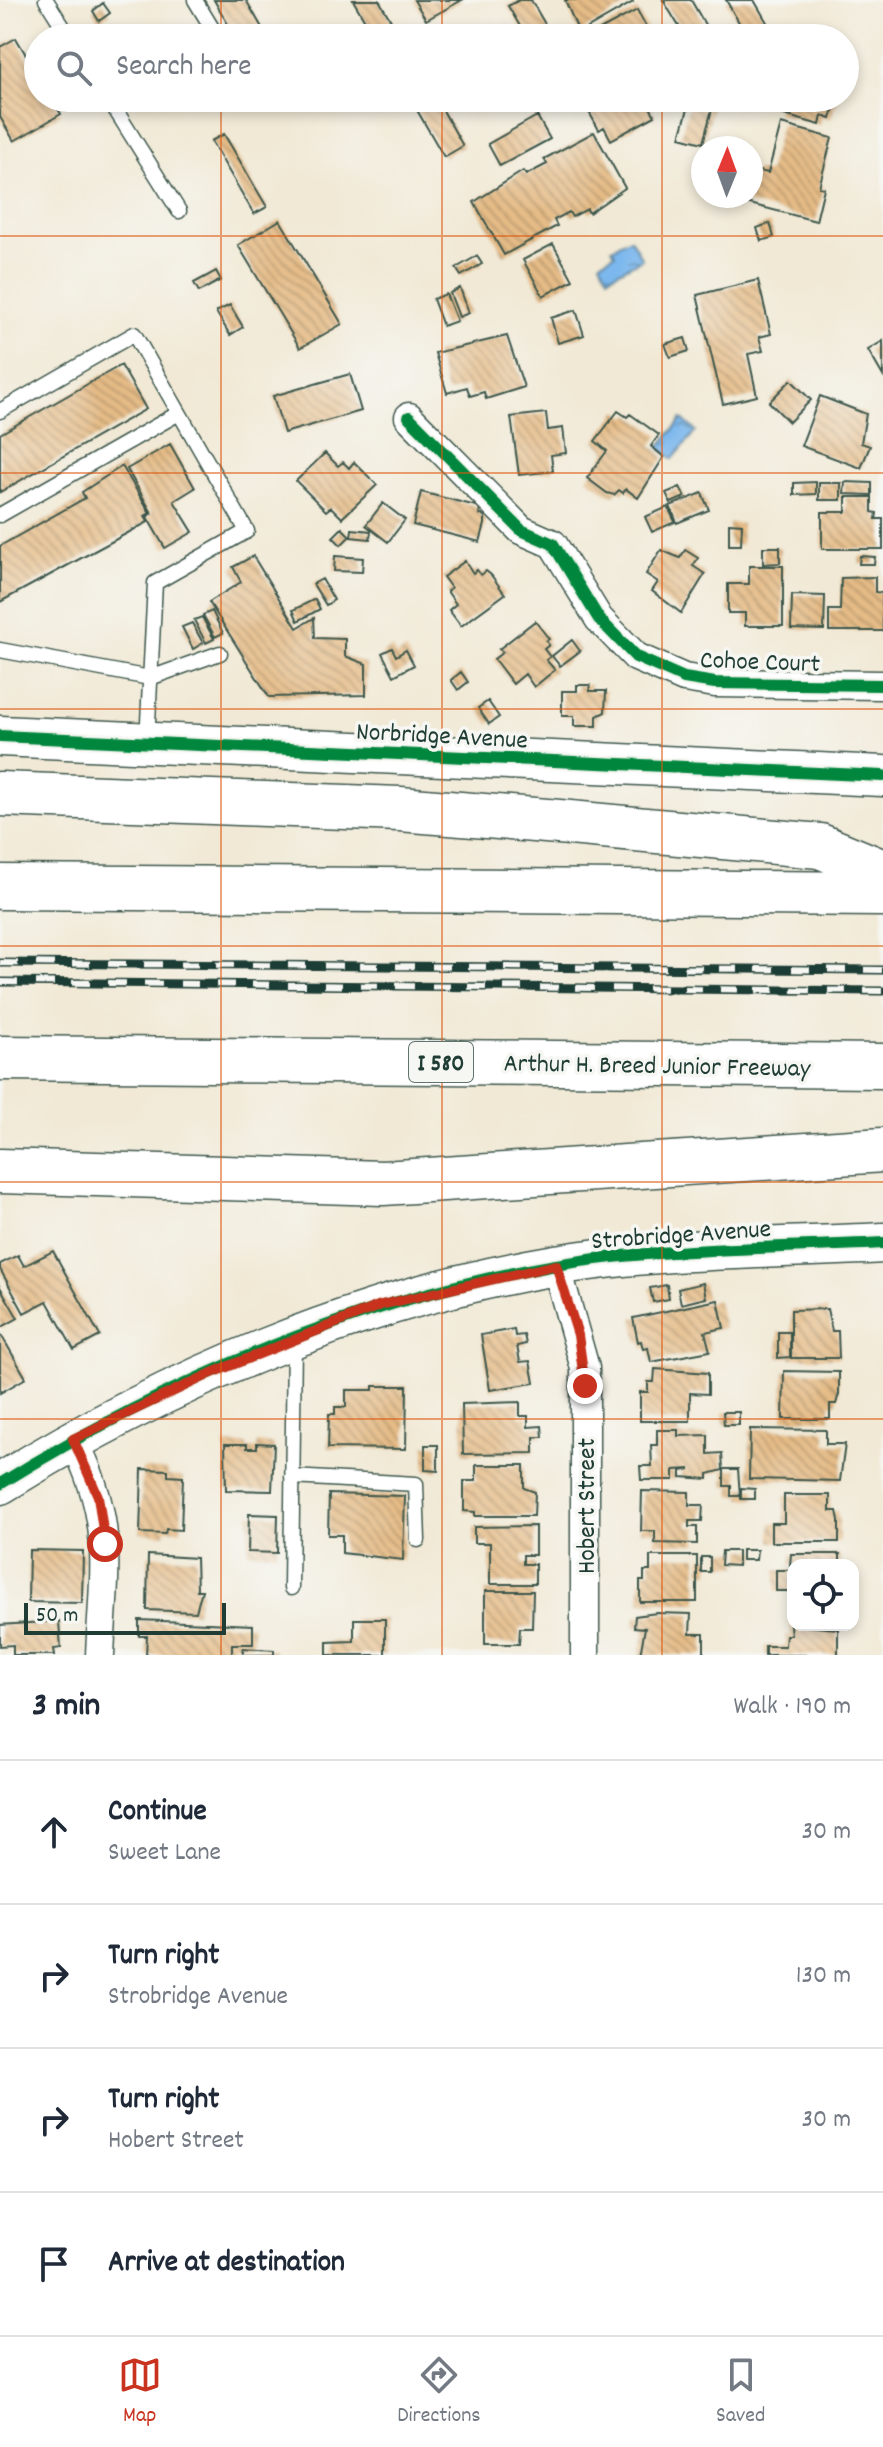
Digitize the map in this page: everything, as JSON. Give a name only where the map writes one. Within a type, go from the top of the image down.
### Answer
[{"type":"highway","points":[[0,794],[400,809],[559,822],[820,846],[883,872]]},
{"type":"highway","points":[[0,887],[883,894]]},
{"type":"highway","name":"Arthur H. Breed Junior Freeway","points":[[0,1058],[883,1066]]},
{"type":"highway","points":[[0,1171],[383,1183],[883,1150]]},
{"type":"street","name":"Cohoe Court","points":[[409,417],[521,530],[553,544],[591,607],[617,641],[636,657],[661,670],[715,683],[883,685]]},
{"type":"street","name":"Norbridge Avenue","points":[[0,736],[883,776]]},
{"type":"street","name":"Strobridge Avenue","points":[[0,1484],[73,1439],[212,1373],[381,1305],[556,1265],[608,1258],[883,1243]]},
{"type":"street","name":"Hobert Street","points":[[556,1265],[585,1368],[585,1655]]},
{"type":"street","points":[[73,1439],[94,1483],[102,1512],[105,1544],[100,1655]]},
{"type":"lane","points":[[46,0],[61,24]]},
{"type":"lane","points":[[195,0],[210,24]]},
{"type":"lane","points":[[117,112],[179,211]]},
{"type":"lane","points":[[0,411],[134,334],[247,531],[155,583],[147,742]]},
{"type":"lane","points":[[0,515],[179,413]]},
{"type":"lane","points":[[0,650],[150,678],[220,653]]},
{"type":"lane","points":[[291,1588],[294,1340]]},
{"type":"lane","points":[[292,1477],[416,1484],[418,1540]]},
{"type":"water","points":[[630,238],[642,259],[608,277],[600,262],[615,254],[612,248]]},
{"type":"water","points":[[682,419],[696,431],[673,459],[659,447]]},
{"type":"building","points":[[214,0],[246,0],[260,24],[228,24]]},
{"type":"building","points":[[353,0],[379,0],[393,24],[367,24]]},
{"type":"building","points":[[414,0],[462,0],[426,20]]},
{"type":"building","points":[[519,0],[531,0],[545,24],[519,24],[508,6]]},
{"type":"building","points":[[565,0],[633,2],[595,24],[575,24]]},
{"type":"building","points":[[663,0],[691,0],[705,24],[678,24]]},
{"type":"building","points":[[726,0],[754,0],[768,24],[740,24]]},
{"type":"building","points":[[103,3],[110,13],[99,21],[93,11]]},
{"type":"building","points":[[637,10],[645,24],[611,24]]},
{"type":"building","points":[[16,38],[24,51],[24,112],[61,114],[14,141],[0,117],[0,47]]},
{"type":"building","points":[[418,112],[444,112],[463,146],[444,157]]},
{"type":"building","points":[[589,112],[653,112],[655,116],[611,140],[604,127],[599,130]]},
{"type":"building","points":[[687,112],[711,112],[705,136],[691,136],[691,140],[680,137]]},
{"type":"building","points":[[833,112],[831,119],[822,116],[820,125],[777,113]]},
{"type":"building","points":[[537,116],[550,139],[500,166],[488,144]]},
{"type":"building","points":[[781,124],[832,138],[819,187],[824,188],[816,221],[763,207],[763,172],[768,173]]},
{"type":"building","points":[[594,132],[625,188],[589,213],[587,209],[572,217],[569,212],[554,220],[557,226],[504,255],[474,202],[523,171],[526,175],[547,164],[544,159]]},
{"type":"building","points":[[224,134],[267,207],[254,214],[211,141]]},
{"type":"building","points":[[280,220],[342,324],[300,348],[238,245]]},
{"type":"building","points":[[770,223],[774,237],[761,241],[757,228]]},
{"type":"building","points":[[553,244],[573,280],[543,296],[523,260]]},
{"type":"building","points":[[477,256],[482,264],[461,276],[456,268]]},
{"type":"building","points":[[216,271],[221,280],[199,292],[194,283]]},
{"type":"building","points":[[758,280],[771,334],[759,337],[763,351],[748,354],[757,396],[723,404],[697,295]]},
{"type":"building","points":[[460,288],[469,313],[459,317],[450,293]]},
{"type":"building","points":[[446,294],[457,321],[443,326],[433,299]]},
{"type":"building","points":[[230,305],[243,327],[230,335],[216,312]]},
{"type":"building","points":[[576,310],[584,335],[558,343],[551,318]]},
{"type":"building","points":[[507,336],[524,387],[486,399],[484,392],[470,396],[467,387],[447,393],[435,353]]},
{"type":"building","points":[[685,338],[689,351],[670,357],[665,344]]},
{"type":"building","points":[[883,341],[883,376],[868,350]]},
{"type":"building","points":[[121,365],[146,409],[0,492],[0,434]]},
{"type":"building","points":[[350,374],[361,411],[284,433],[273,396]]},
{"type":"building","points":[[791,380],[811,400],[789,422],[769,402]]},
{"type":"building","points":[[820,396],[866,414],[861,443],[870,446],[861,468],[801,446]]},
{"type":"building","points":[[618,411],[627,417],[630,414],[659,435],[651,446],[664,457],[638,498],[626,489],[614,495],[607,493],[587,478],[607,451],[595,441]]},
{"type":"building","points":[[546,413],[548,430],[563,428],[566,453],[551,455],[553,471],[519,475],[511,417]]},
{"type":"building","points":[[170,444],[195,488],[174,501],[193,532],[165,548],[147,517],[152,513],[127,469]]},
{"type":"building","points":[[325,453],[338,466],[343,462],[349,468],[354,462],[377,485],[342,518],[331,507],[326,511],[296,481]]},
{"type":"building","points":[[122,466],[150,513],[145,516],[148,522],[0,602],[0,546],[85,498],[82,492]]},
{"type":"building","points":[[816,482],[816,494],[794,495],[794,483]]},
{"type":"building","points":[[845,482],[872,483],[872,495],[844,494]]},
{"type":"building","points":[[819,483],[841,483],[841,500],[819,500]]},
{"type":"building","points":[[680,487],[685,497],[671,503],[666,493]]},
{"type":"building","points":[[421,492],[480,507],[479,514],[485,516],[485,524],[480,542],[413,525]]},
{"type":"building","points":[[702,493],[709,510],[677,523],[670,506]]},
{"type":"building","points":[[846,497],[872,497],[872,512],[877,513],[876,519],[883,519],[883,549],[822,549],[822,512],[846,512]]},
{"type":"building","points":[[383,503],[405,520],[388,542],[366,525]]},
{"type":"building","points":[[668,507],[675,522],[652,532],[645,517]]},
{"type":"building","points":[[729,523],[742,524],[741,545],[729,545]]},
{"type":"building","points":[[342,528],[350,536],[341,545],[333,537]]},
{"type":"building","points":[[352,529],[371,531],[370,539],[351,537]]},
{"type":"building","points":[[763,547],[780,547],[780,563],[763,564]]},
{"type":"building","points":[[661,550],[680,558],[685,550],[698,558],[693,566],[705,574],[681,613],[652,591],[658,582],[646,574]]},
{"type":"building","points":[[253,556],[297,628],[314,618],[315,638],[345,639],[345,656],[366,664],[366,695],[269,697],[209,602],[241,582],[233,567]]},
{"type":"building","points":[[335,556],[363,558],[362,572],[334,571]]},
{"type":"building","points":[[860,556],[875,557],[874,564],[859,564]]},
{"type":"building","points":[[465,561],[473,573],[477,570],[481,575],[486,571],[491,575],[505,594],[461,626],[449,610],[456,604],[447,591],[451,588],[443,577]]},
{"type":"building","points":[[749,566],[783,566],[783,626],[745,626],[745,613],[728,613],[728,584],[749,584]]},
{"type":"building","points":[[875,577],[875,592],[882,593],[883,631],[829,631],[829,610],[840,610],[841,578]]},
{"type":"building","points":[[322,579],[334,600],[326,605],[313,584]]},
{"type":"building","points":[[792,595],[825,596],[824,630],[791,629]]},
{"type":"building","points":[[315,599],[320,609],[298,621],[293,610]]},
{"type":"building","points":[[212,611],[223,633],[215,637],[203,615]]},
{"type":"building","points":[[202,617],[214,639],[206,643],[194,620]]},
{"type":"building","points":[[535,621],[549,639],[546,641],[549,645],[544,649],[550,657],[546,660],[555,670],[534,687],[525,674],[513,684],[494,659],[503,652],[499,649]]},
{"type":"building","points":[[192,623],[203,643],[193,649],[182,627]]},
{"type":"building","points":[[572,640],[580,651],[560,666],[552,656]]},
{"type":"building","points":[[392,648],[396,656],[406,650],[414,665],[394,676],[382,653]]},
{"type":"building","points":[[461,672],[468,682],[458,690],[451,680]]},
{"type":"building","points":[[577,685],[590,685],[590,691],[606,691],[605,712],[597,716],[597,726],[574,726],[574,716],[562,716],[562,691],[577,691]]},
{"type":"building","points":[[488,701],[499,717],[489,724],[478,708]]},
{"type":"building","points":[[53,1251],[100,1336],[74,1350],[47,1301],[24,1313],[0,1269],[0,1264],[18,1255],[24,1266]]},
{"type":"building","points":[[703,1283],[706,1298],[681,1304],[678,1289]]},
{"type":"building","points":[[667,1285],[669,1299],[653,1302],[650,1288]]},
{"type":"building","points":[[0,1287],[18,1318],[0,1328]]},
{"type":"building","points":[[718,1300],[724,1328],[705,1332],[710,1351],[651,1362],[648,1348],[643,1349],[641,1341],[638,1342],[633,1318]]},
{"type":"building","points":[[827,1309],[832,1331],[838,1331],[839,1358],[791,1358],[791,1310]]},
{"type":"building","points":[[514,1329],[515,1336],[524,1335],[526,1344],[517,1346],[520,1362],[530,1361],[534,1383],[490,1390],[481,1335]]},
{"type":"building","points":[[778,1332],[790,1332],[790,1357],[778,1358]]},
{"type":"building","points":[[0,1333],[26,1378],[0,1393]]},
{"type":"building","points":[[655,1369],[708,1373],[708,1394],[690,1393],[690,1421],[640,1421],[640,1392],[648,1392],[648,1382],[654,1382]]},
{"type":"building","points":[[784,1371],[839,1372],[839,1394],[836,1404],[830,1404],[830,1419],[783,1419]]},
{"type":"building","points":[[373,1386],[407,1386],[406,1449],[328,1448],[329,1414],[335,1414],[335,1407],[346,1407],[346,1390],[373,1390]]},
{"type":"building","points":[[520,1402],[520,1416],[528,1416],[528,1427],[542,1426],[543,1437],[534,1437],[534,1453],[463,1454],[462,1404]]},
{"type":"building","points":[[723,1412],[739,1412],[739,1425],[724,1425]]},
{"type":"building","points":[[750,1429],[826,1430],[826,1444],[845,1444],[840,1481],[749,1479]]},
{"type":"building","points":[[657,1430],[678,1430],[678,1436],[708,1435],[708,1454],[722,1453],[723,1470],[708,1474],[708,1479],[681,1477],[681,1471],[690,1469],[674,1470],[674,1480],[641,1480],[640,1466],[652,1466],[651,1445],[657,1445]]},
{"type":"building","points":[[257,1443],[274,1444],[272,1491],[226,1490],[225,1444],[247,1444],[247,1448],[257,1448]]},
{"type":"building","points":[[425,1445],[438,1445],[438,1471],[425,1470]]},
{"type":"building","points":[[476,1465],[524,1465],[524,1488],[535,1492],[534,1516],[475,1516],[475,1512],[464,1511],[464,1481],[476,1481]]},
{"type":"building","points":[[142,1469],[168,1470],[168,1476],[183,1477],[181,1530],[166,1529],[165,1534],[140,1533]]},
{"type":"building","points":[[724,1469],[738,1469],[740,1496],[731,1496],[731,1486],[724,1486]]},
{"type":"building","points":[[741,1488],[755,1489],[755,1499],[741,1499]]},
{"type":"building","points":[[642,1491],[689,1492],[689,1505],[703,1505],[702,1521],[689,1521],[689,1527],[697,1527],[697,1544],[655,1543],[655,1531],[641,1531]]},
{"type":"building","points":[[329,1494],[405,1496],[403,1560],[342,1553],[342,1535],[328,1535]]},
{"type":"building","points":[[784,1495],[830,1495],[830,1511],[837,1511],[839,1520],[839,1542],[771,1542],[771,1523],[784,1523]]},
{"type":"building","points":[[249,1514],[278,1515],[277,1553],[248,1552]]},
{"type":"building","points":[[535,1526],[535,1555],[523,1555],[523,1564],[535,1564],[535,1584],[490,1584],[490,1543],[474,1543],[474,1527]]},
{"type":"building","points":[[29,1550],[83,1551],[82,1603],[28,1602]]},
{"type":"building","points":[[742,1550],[757,1550],[756,1560],[742,1560]]},
{"type":"building","points":[[722,1551],[738,1551],[738,1566],[721,1565]]},
{"type":"building","points":[[791,1554],[840,1554],[840,1559],[791,1559]]},
{"type":"building","points":[[148,1555],[196,1558],[197,1590],[202,1590],[196,1612],[147,1610]]},
{"type":"building","points":[[650,1556],[697,1556],[697,1602],[640,1602],[640,1581],[644,1581],[644,1571],[650,1571]]},
{"type":"building","points":[[701,1557],[710,1557],[710,1572],[701,1572]]},
{"type":"building","points":[[776,1570],[787,1570],[787,1591],[776,1591]]},
{"type":"building","points":[[485,1591],[533,1591],[532,1628],[520,1628],[519,1644],[485,1644]]},
{"type":"building","points":[[691,1614],[690,1634],[704,1634],[704,1655],[640,1655],[645,1628],[634,1627],[635,1616]]},
{"type":"building","points":[[354,1619],[385,1619],[385,1655],[327,1655],[327,1642],[354,1641]]},
{"type":"building","points":[[139,1620],[253,1625],[253,1644],[232,1644],[232,1655],[146,1655],[147,1636],[139,1636]]},
{"type":"building","points":[[59,1621],[61,1648],[54,1649],[55,1655],[13,1655],[13,1645],[0,1646],[0,1625]]},
{"type":"building","points":[[791,1631],[838,1631],[838,1655],[765,1655],[765,1646],[785,1646],[786,1635],[791,1635]]},
{"type":"building","points":[[243,1648],[274,1650],[274,1655],[243,1655]]},
{"type":"railway","points":[[0,963],[883,970]]},
{"type":"railway","points":[[0,982],[883,991]]},
{"type":"cycle path","points":[[409,417],[521,530],[553,544],[599,619],[636,657],[684,678],[715,683],[883,685]]},
{"type":"cycle path","points":[[0,736],[883,776]]},
{"type":"cycle path","points":[[0,1484],[64,1446],[198,1378],[338,1321],[410,1299],[483,1280],[596,1259],[678,1252],[883,1243]]},
{"type":"route","points":[[105,1544],[98,1496],[73,1439],[212,1373],[381,1305],[556,1265],[578,1335],[585,1368],[585,1386]]}]
